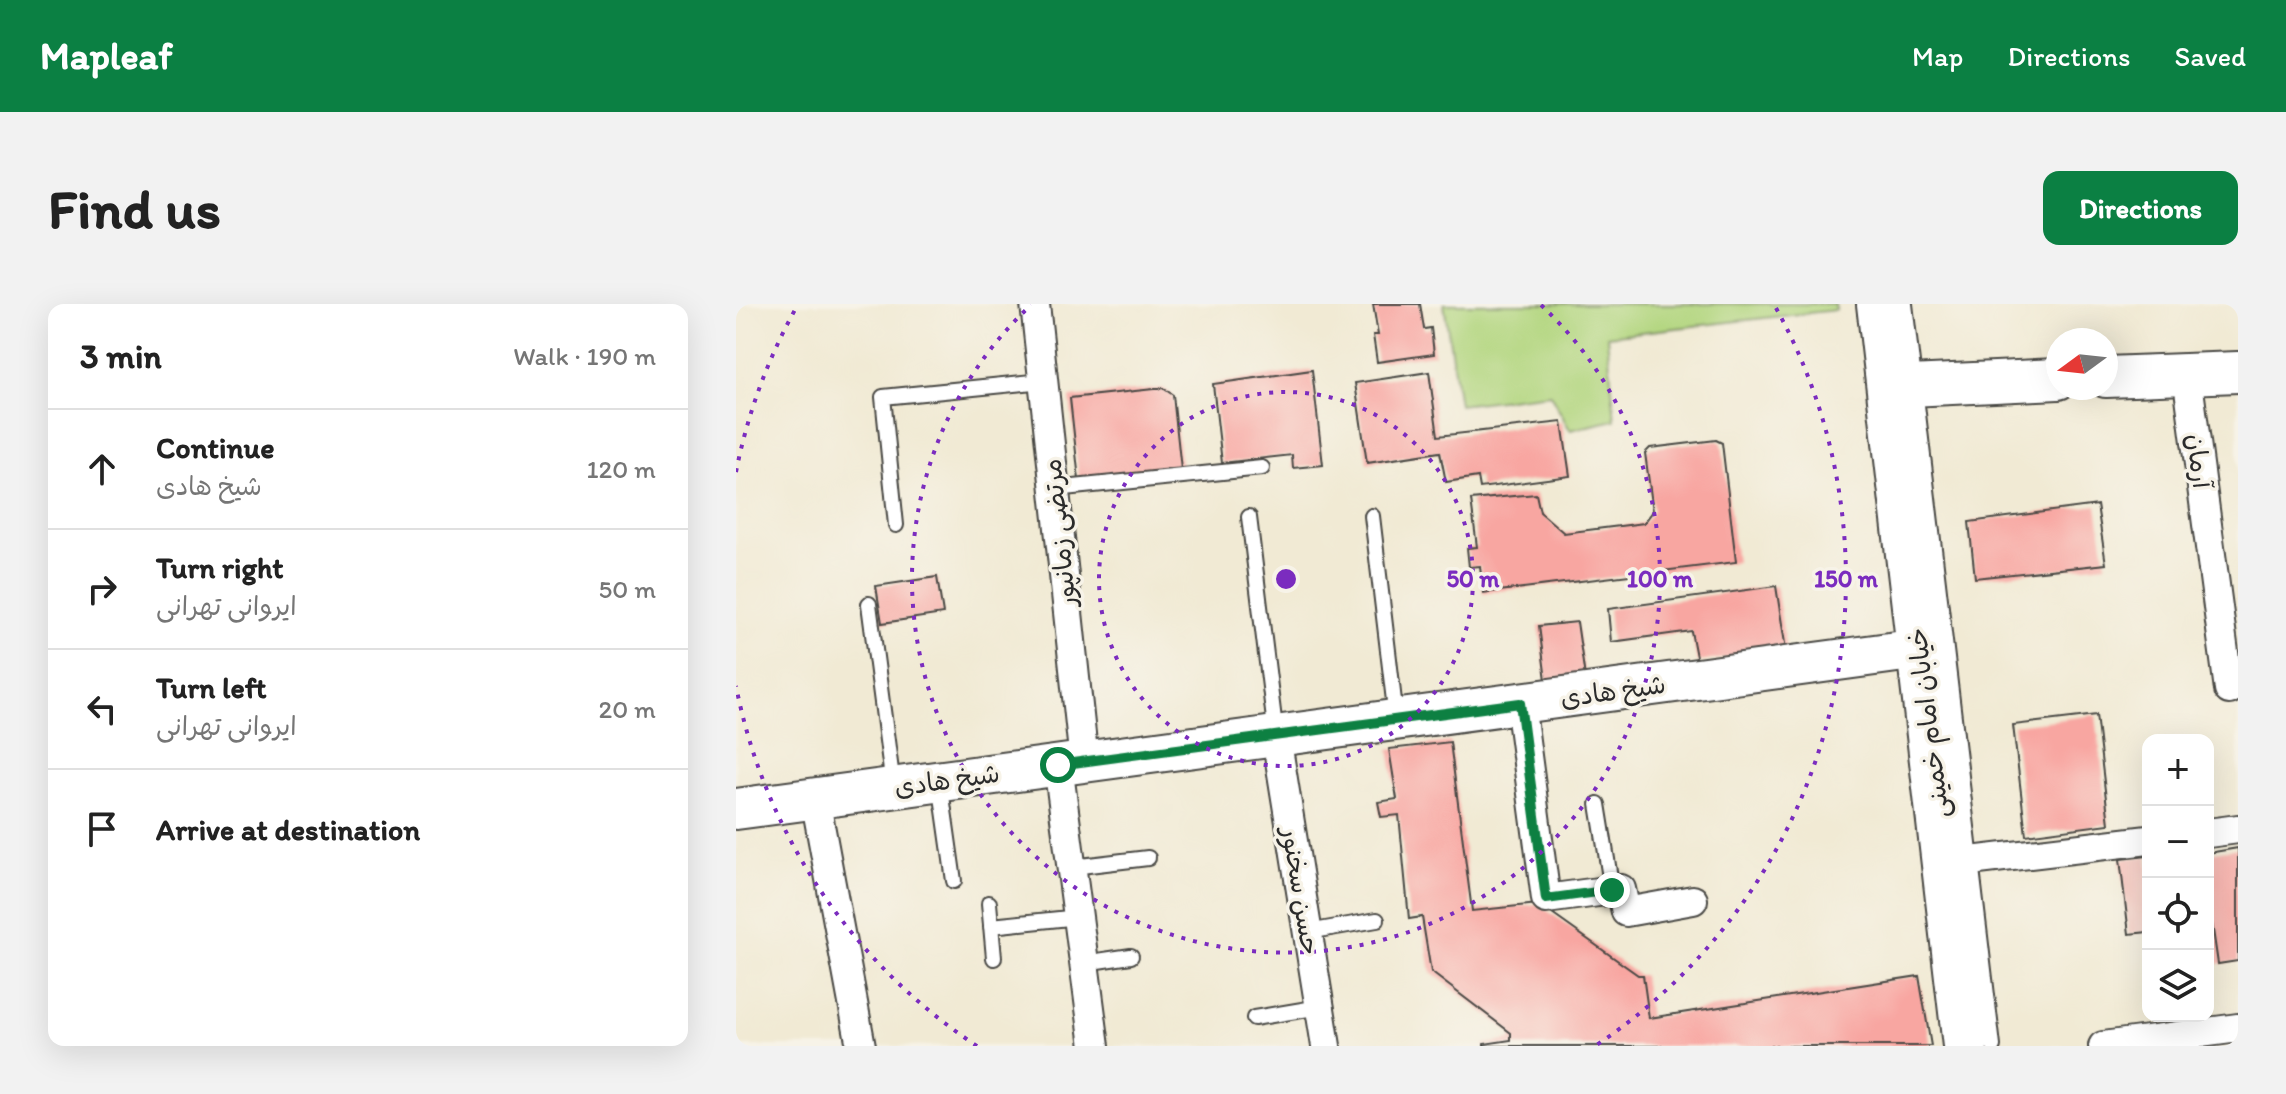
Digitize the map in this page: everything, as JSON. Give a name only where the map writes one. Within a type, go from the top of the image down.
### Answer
[{"type":"main road","name":"خیابان امام خمینی","points":[[1879,304],[1901,386],[1919,649],[1958,863],[1965,1046]]},
{"type":"street","name":"مرتضی زمانپور","points":[[1035,304],[1054,489],[1071,764],[1072,867],[1095,1046]]},
{"type":"street","points":[[2118,377],[2238,372]]},
{"type":"street","name":"آرمان","points":[[2187,374],[2229,690]]},
{"type":"street","points":[[1901,386],[2046,380]]},
{"type":"street","name":"شیخ هادی","points":[[736,809],[1919,649]]},
{"type":"street","points":[[1520,703],[1546,899],[1621,889],[1626,912],[1693,900]]},
{"type":"street","name":"حسن سخنور","points":[[1276,736],[1326,1046]]},
{"type":"street","points":[[815,798],[861,1046]]},
{"type":"street","points":[[2214,832],[2238,829]]},
{"type":"street","points":[[1958,863],[2142,841]]},
{"type":"street","points":[[2103,1046],[2238,1028]]},
{"type":"lane","points":[[1905,304],[1901,386],[1958,863],[1993,1046]]},
{"type":"lane","points":[[896,525],[883,397],[1043,381]]},
{"type":"lane","points":[[1054,489],[1262,468]]},
{"type":"lane","points":[[1372,516],[1396,720]]},
{"type":"lane","points":[[1249,517],[1276,736]]},
{"type":"lane","points":[[869,604],[893,787]]},
{"type":"lane","points":[[940,781],[954,881]]},
{"type":"lane","points":[[1598,804],[1612,890]]},
{"type":"lane","points":[[1072,867],[1148,858]]},
{"type":"lane","points":[[989,903],[994,958]]},
{"type":"lane","points":[[991,926],[1079,917]]},
{"type":"lane","points":[[1308,932],[1377,920]]},
{"type":"lane","points":[[1084,963],[1131,956]]},
{"type":"lane","points":[[1254,1018],[1320,1007]]},
{"type":"green space","points":[[1444,304],[1835,304],[1836,310],[1607,336],[1615,420],[1570,430],[1550,394],[1459,405]]},
{"type":"building","points":[[1373,304],[1420,304],[1424,329],[1431,328],[1434,354],[1377,362],[1373,335],[1378,335]]},
{"type":"building","points":[[1312,370],[1323,465],[1293,468],[1292,455],[1222,463],[1213,384]]},
{"type":"building","points":[[1429,372],[1438,436],[1562,422],[1570,476],[1480,488],[1478,477],[1446,482],[1440,452],[1367,463],[1355,383]]},
{"type":"building","points":[[1163,388],[1173,395],[1181,470],[1079,480],[1070,398]]},
{"type":"building","points":[[1716,440],[1722,443],[1736,562],[1483,593],[1480,566],[1469,567],[1467,548],[1477,547],[1471,500],[1536,494],[1540,512],[1564,533],[1644,523],[1653,511],[1645,453],[1650,448]]},
{"type":"building","points":[[2097,505],[2106,564],[1975,578],[1969,522]]},
{"type":"building","points":[[937,577],[943,614],[882,623],[876,586]]},
{"type":"building","points":[[1776,586],[1786,650],[1697,662],[1691,631],[1611,642],[1608,609]]},
{"type":"building","points":[[1577,622],[1585,677],[1547,688],[1539,626]]},
{"type":"building","points":[[2096,715],[2109,824],[2026,835],[2013,725]]},
{"type":"building","points":[[1450,742],[1472,911],[1538,904],[1638,975],[1643,975],[1649,1018],[1919,976],[1931,1046],[1484,1046],[1511,1040],[1511,1033],[1431,972],[1422,917],[1409,919],[1399,815],[1381,817],[1378,802],[1397,799],[1389,749]]},
{"type":"building","points":[[2238,848],[2238,961],[2218,964],[2214,937],[2214,852]]},
{"type":"building","points":[[2142,857],[2142,933],[2129,934],[2120,859]]},
{"type":"route","points":[[1058,765],[1520,703],[1546,899],[1612,890]]}]
